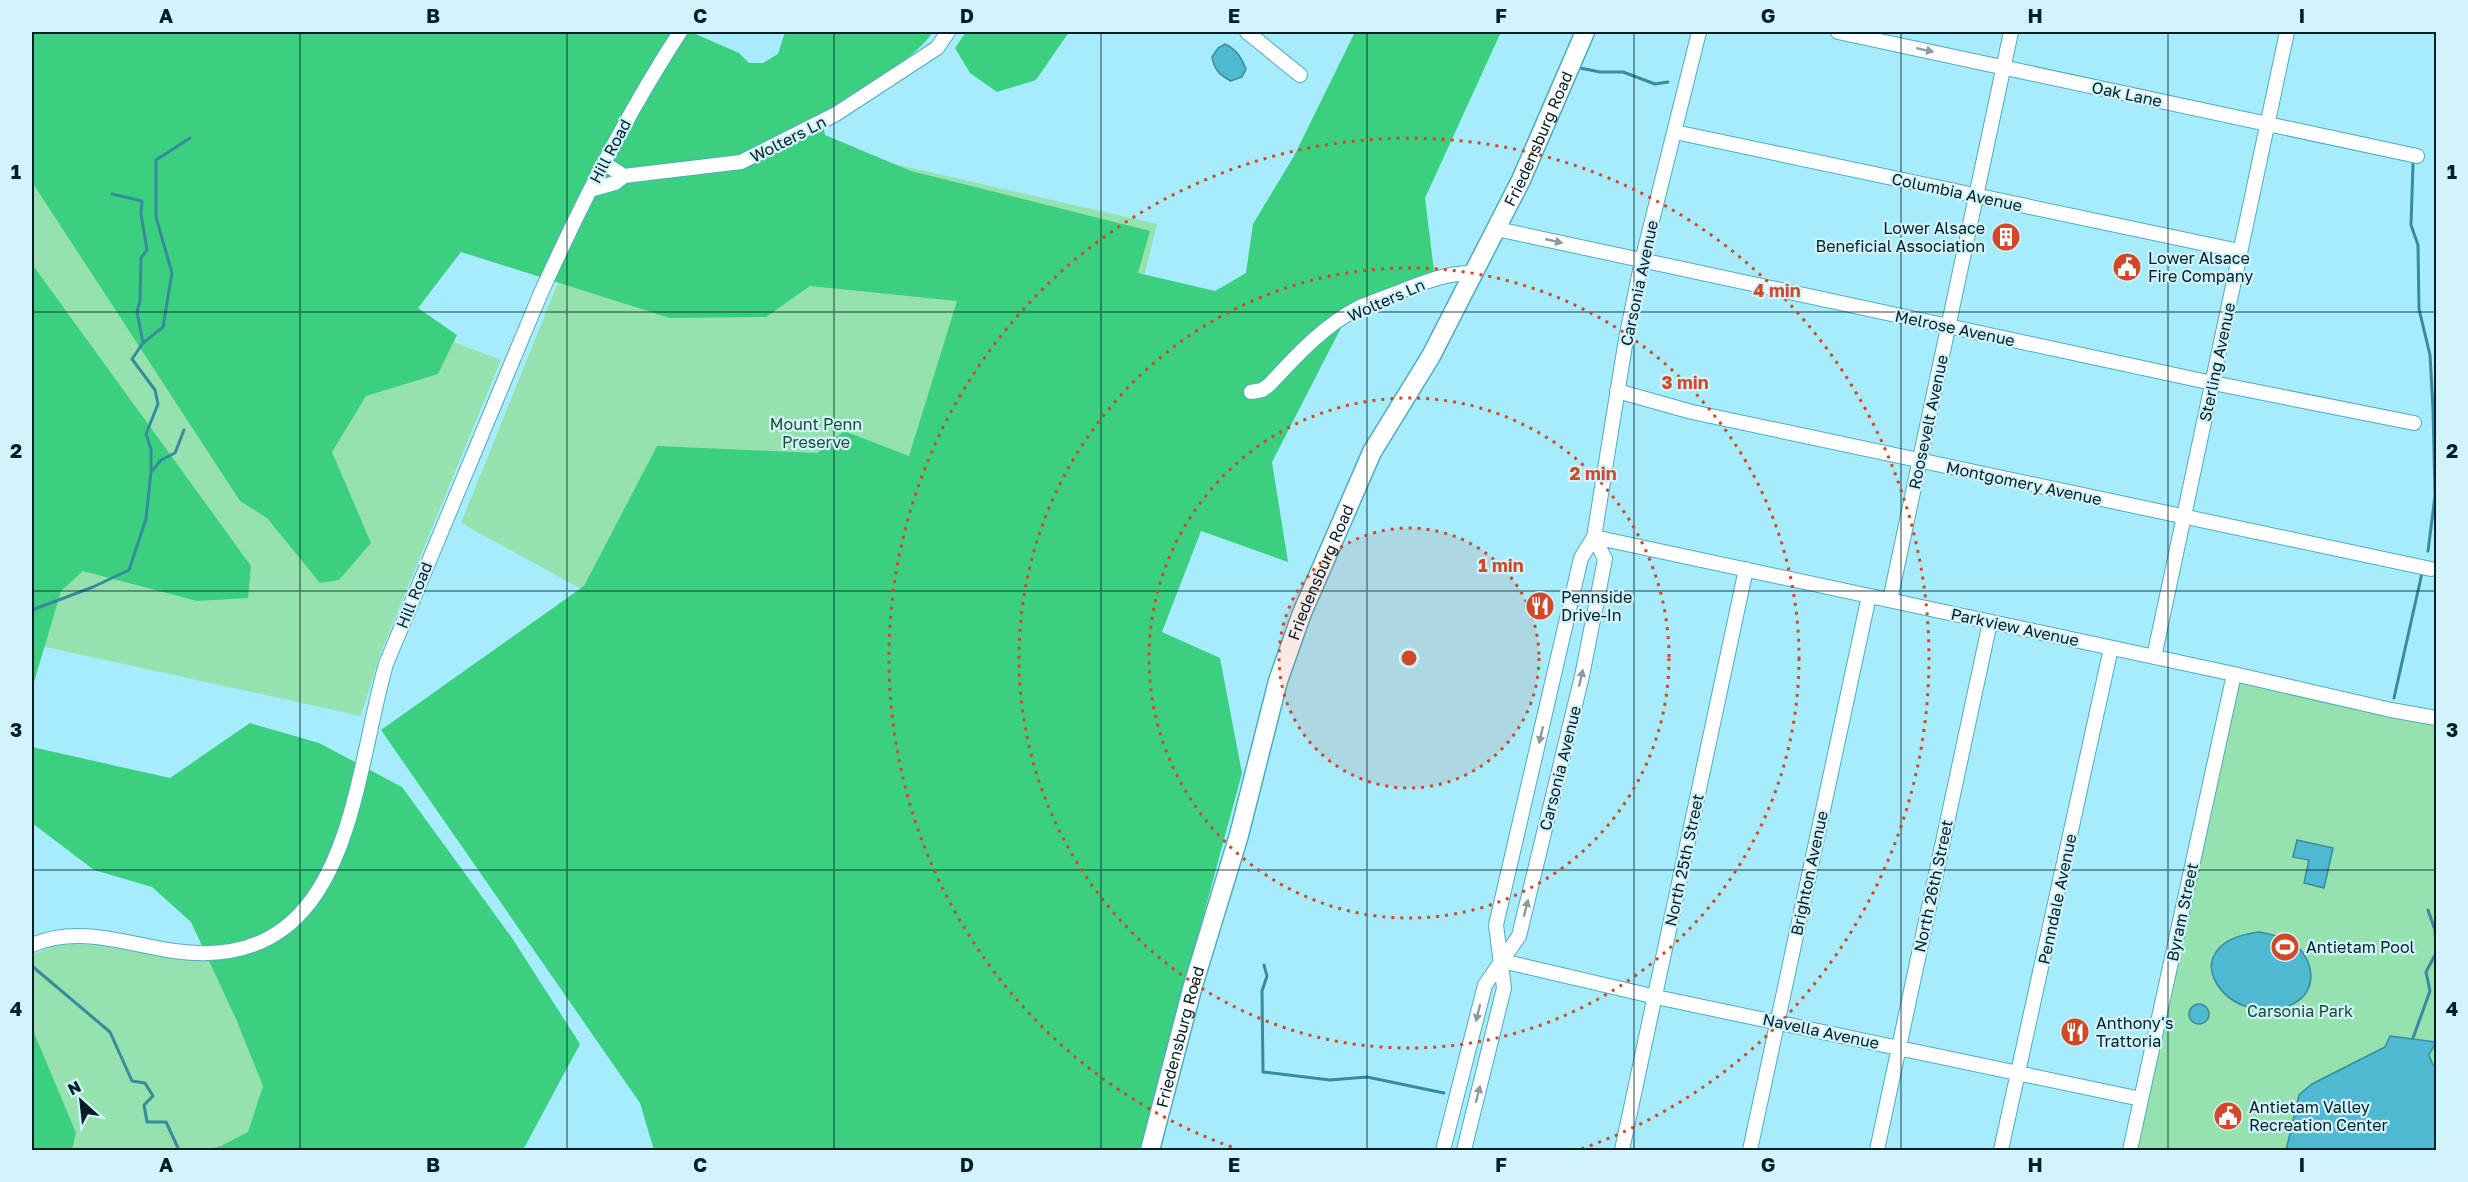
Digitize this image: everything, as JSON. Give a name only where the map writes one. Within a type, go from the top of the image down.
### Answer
[{"type":"main road","name":"Friedensburg Road","points":[[1150,1150],[1189,999],[1229,870],[1278,681],[1292,640],[1334,537],[1372,453],[1431,356],[1475,273],[1539,141],[1585,32]]},
{"type":"street","name":"Hill Road","points":[[32,945],[45,939],[74,935],[176,951],[200,953],[232,950],[277,933],[290,924],[310,903],[342,846],[357,792],[375,700],[386,664],[540,294],[631,112],[680,32]]},
{"type":"street","name":"Wolters Ln","points":[[590,190],[615,183],[624,176],[741,162],[836,114],[937,48],[948,32]]},
{"type":"street","points":[[1247,32],[1300,75]]},
{"type":"street","name":"Carsonia Avenue","points":[[1464,1150],[1504,988],[1496,925],[1581,558],[1594,537],[1617,391],[1642,261],[1699,32]]},
{"type":"street","name":"Oak Lane","points":[[1838,32],[2417,156]]},
{"type":"street","name":"Roosevelt Avenue","points":[[1890,600],[2011,32]]},
{"type":"street","name":"Sterling Avenue","points":[[2154,657],[2287,32]]},
{"type":"street","name":"Columbia Avenue","points":[[1675,132],[2239,251]]},
{"type":"street","points":[[604,163],[624,176]]},
{"type":"street","name":"Melrose Avenue","points":[[1497,228],[1948,327],[2414,423]]},
{"type":"street","name":"Wolters Ln","points":[[1251,392],[1262,390],[1269,385],[1310,342],[1360,308],[1422,282],[1457,272],[1475,273]]},
{"type":"street","name":"Montgomery Avenue","points":[[1617,391],[1692,412],[2431,569]]},
{"type":"street","name":"Carsonia Avenue","points":[[1443,1150],[1485,986],[1519,936],[1582,676],[1605,559],[1594,537]]},
{"type":"street","name":"Parkview Avenue","points":[[1594,537],[2436,718]]},
{"type":"street","name":"North 25th Street","points":[[1622,1150],[1746,569]]},
{"type":"street","name":"Brighton Avenue","points":[[1750,1150],[1869,596]]},
{"type":"street","name":"North 26th Street","points":[[1877,1150],[1990,622]]},
{"type":"street","name":"Penndale Avenue","points":[[2001,1150],[2111,648]]},
{"type":"street","name":"Byram Street","points":[[2130,1150],[2234,674]]},
{"type":"street","name":"Navella Avenue","points":[[1502,961],[1656,997],[2141,1099]]},
{"type":"green space","points":[[32,32],[506,78],[398,321],[501,360],[379,657],[361,716],[32,644]]},
{"type":"green space","points":[[32,32],[691,32],[739,53],[749,63],[763,63],[778,54],[785,32],[933,32],[923,44],[897,66],[821,114],[825,135],[911,171],[1150,231],[1138,273],[1215,291],[1246,273],[1253,224],[1294,156],[1355,32],[1501,32],[1425,198],[1434,271],[1343,324],[1272,462],[1288,562],[1201,531],[1162,632],[1220,658],[1242,773],[1140,1150],[654,1150],[640,1103],[381,730],[584,586],[657,446],[817,453],[844,431],[909,456],[957,301],[810,286],[766,317],[670,318],[461,252],[418,308],[457,335],[438,374],[366,396],[332,452],[371,543],[339,580],[320,583],[267,518],[240,501],[32,182]]},
{"type":"green space","points":[[966,32],[1069,32],[1036,80],[997,92],[970,73],[955,48]]},
{"type":"green space","name":"Mount Penn Preserve","points":[[645,107],[1157,224],[1029,738],[583,590],[461,523],[555,290],[587,218]]},
{"type":"green space","points":[[32,264],[251,566],[248,598],[197,601],[83,571],[61,591],[32,689]]},
{"type":"green space","name":"Carsonia Park","points":[[2234,674],[2436,718],[2436,1150],[2130,1150]]},
{"type":"green space","points":[[250,723],[319,743],[402,787],[512,938],[580,1044],[523,1150],[207,1150],[221,1146],[248,1132],[263,1086],[236,1019],[191,922],[152,887],[94,870],[32,823],[32,747],[170,778]]},
{"type":"green space","points":[[73,944],[161,955],[220,957],[351,1150],[32,1150],[32,955],[54,946]]},
{"type":"green space","points":[[32,1028],[76,1133],[72,1150],[32,1150]]},
{"type":"water","points":[[1225,44],[1238,54],[1246,69],[1242,77],[1231,81],[1218,71],[1212,57],[1218,48]]},
{"type":"water","points":[[2297,840],[2333,848],[2324,888],[2304,883],[2309,860],[2293,857]]},
{"type":"water","points":[[2259,932],[2290,941],[2298,947],[2308,963],[2311,972],[2308,990],[2293,1004],[2269,1010],[2247,1007],[2229,998],[2217,984],[2212,968],[2216,953],[2231,940]]},
{"type":"water","points":[[2199,1004],[2206,1007],[2209,1014],[2206,1021],[2199,1024],[2192,1021],[2189,1014],[2192,1007]]},
{"type":"water","points":[[2390,1036],[2436,1042],[2429,1055],[2436,1067],[2436,1150],[2286,1150],[2299,1095],[2312,1084],[2385,1047]]},
{"type":"waterway","points":[[1580,68],[1600,72],[1623,72],[1655,84],[1668,82]]},
{"type":"waterway","points":[[143,343],[163,327],[172,273],[156,217],[156,160],[190,138]]},
{"type":"waterway","points":[[2413,164],[2411,225],[2418,245],[2419,309],[2430,355],[2433,409],[2435,496],[2428,551]]},
{"type":"waterway","points":[[32,610],[93,587],[129,570],[146,519],[151,471],[151,449],[146,434],[158,404],[155,390],[132,359],[143,343],[137,312],[140,301],[141,258],[147,250],[141,214],[142,201],[112,194]]},
{"type":"waterway","points":[[152,471],[161,460],[175,453],[184,430]]},
{"type":"waterway","points":[[2394,698],[2422,573]]},
{"type":"waterway","points":[[2428,910],[2435,930],[2436,951]]},
{"type":"waterway","points":[[2413,1038],[2430,991],[2426,972],[2436,953]]},
{"type":"waterway","points":[[1264,965],[1267,976],[1262,991],[1263,1072],[1330,1080],[1367,1077],[1444,1093]]},
{"type":"waterway","points":[[32,966],[110,1032],[132,1081],[145,1083],[153,1096],[144,1105],[147,1122],[166,1122],[179,1150]]},
{"type":"place","name":"Lower Alsace Beneficial Association","points":[[2006,237]]},
{"type":"place","name":"Lower Alsace Fire Company","points":[[2127,267]]},
{"type":"place","name":"Pennside Drive-In","points":[[1540,606]]},
{"type":"place","name":"Antietam Pool","points":[[2285,947]]},
{"type":"place","name":"Anthony's Trattoria","points":[[2075,1032]]},
{"type":"place","name":"Antietam Valley Recreation Center","points":[[2228,1116]]}]
